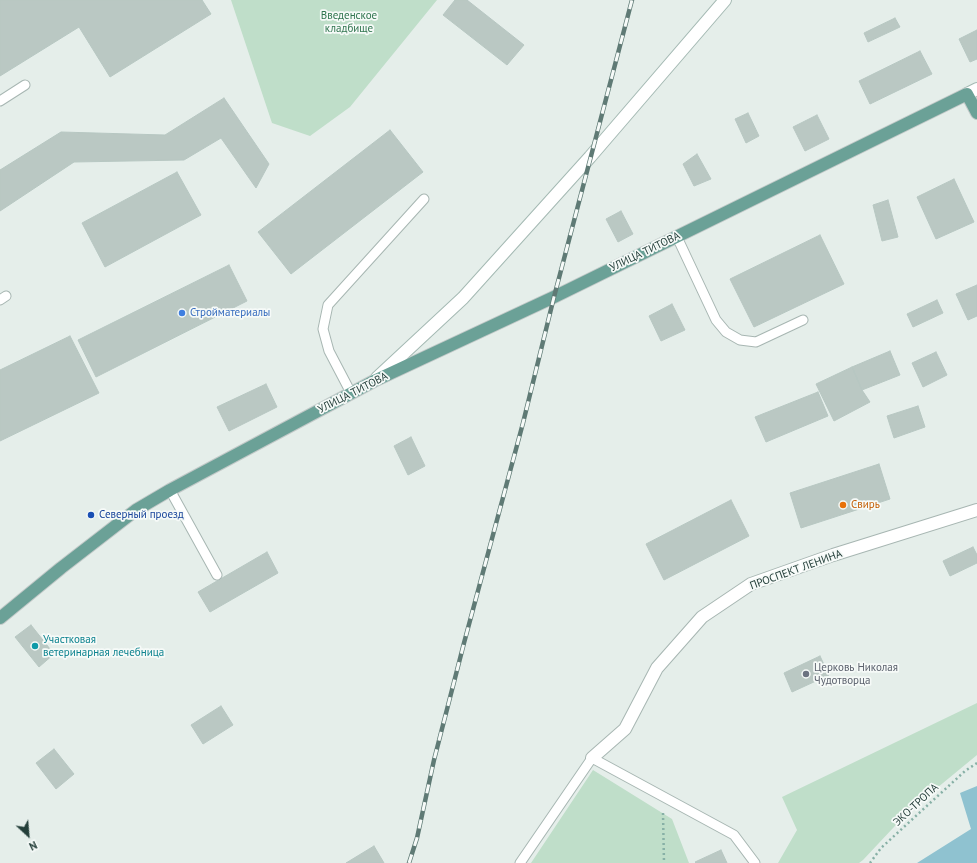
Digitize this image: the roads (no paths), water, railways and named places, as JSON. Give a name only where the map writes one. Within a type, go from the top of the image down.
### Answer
[{"type":"main road","name":"УЛИЦА ТИТОВА","points":[[0,618],[61,568],[136,510],[170,490],[374,381],[554,297],[972,92]]},
{"type":"main road","points":[[972,92],[977,113]]},
{"type":"street","points":[[374,381],[462,298],[590,157],[725,0]]},
{"type":"street","name":"ПРОСПЕКТ ЛЕНИНА","points":[[592,758],[625,729],[657,668],[702,617],[751,584],[833,555],[977,510]]},
{"type":"lane","points":[[0,101],[25,85]]},
{"type":"lane","points":[[351,393],[329,352],[323,329],[328,305],[424,199]]},
{"type":"lane","points":[[677,237],[716,320],[726,332],[740,340],[756,342],[803,320]]},
{"type":"lane","points":[[170,490],[217,575]]},
{"type":"lane","points":[[520,863],[592,758],[734,835],[755,863]]},
{"type":"water","points":[[977,786],[977,863],[917,863],[971,829],[960,793]]},
{"type":"railway","points":[[409,863],[417,838],[434,760],[464,643],[523,423],[554,297],[632,0]]},
{"type":"place","name":"Стройматериалы","points":[[182,313]]},
{"type":"place","name":"Свирь","points":[[843,505]]},
{"type":"place","name":"Северный проезд","points":[[91,515]]},
{"type":"place","name":"Участковая ветеринарная лечебница","points":[[35,646]]},
{"type":"place","name":"Церковь Николая Чудотворца","points":[[806,674]]},
{"type":"park label","name":"Введенское кладбище","points":[[349,22]]}]
